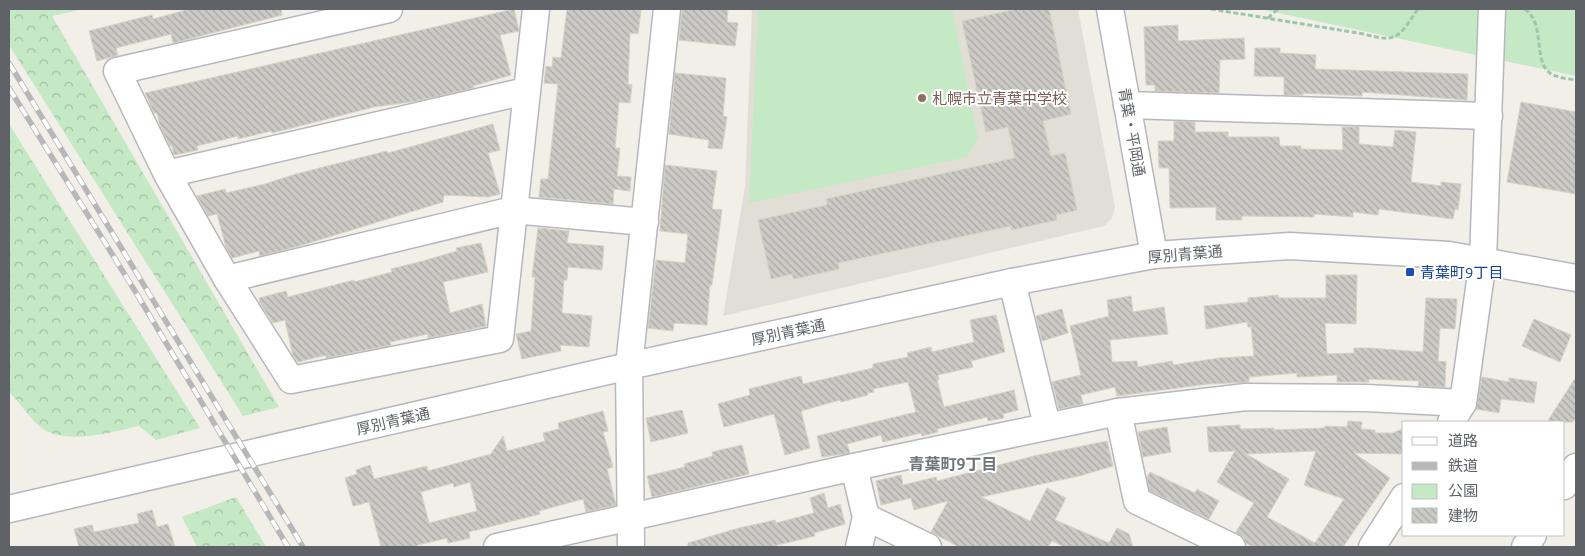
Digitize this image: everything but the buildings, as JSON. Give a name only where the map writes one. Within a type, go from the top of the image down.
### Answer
[{"type":"street","points":[[389,9],[117,71],[167,174],[227,279],[291,380],[500,339],[536,9]]},
{"type":"street","points":[[631,547],[629,366],[667,9]]},
{"type":"street","name":"青葉・平岡通","points":[[1110,9],[1154,255]]},
{"type":"street","points":[[497,547],[1047,425],[1118,412],[1246,397],[1366,398],[1457,412],[1483,260],[1492,9]]},
{"type":"street","points":[[167,174],[526,91]]},
{"type":"street","points":[[1127,105],[1489,116]]},
{"type":"street","points":[[227,279],[513,210],[645,222]]},
{"type":"street","name":"厚別青葉通","points":[[9,509],[629,366],[1012,282],[1154,255],[1290,246],[1449,255],[1576,278]]},
{"type":"street","points":[[1012,282],[1047,425]]},
{"type":"street","points":[[1118,412],[1137,501],[1232,547]]},
{"type":"street","points":[[854,467],[866,517],[859,547]]},
{"type":"street","points":[[1565,484],[1576,467]]},
{"type":"street","points":[[1372,547],[1402,500]]},
{"type":"street","points":[[866,517],[928,547]]},
{"type":"street","points":[[1525,547],[1532,536]]},
{"type":"path","points":[[1211,9],[1384,40],[1395,37],[1404,30],[1418,9]]},
{"type":"path","points":[[1268,18],[1278,9]]},
{"type":"path","points":[[1525,9],[1532,14],[1536,21],[1540,52],[1546,68],[1552,75],[1576,80]]},
{"type":"shaded area","name":"札幌市立青葉中学校","points":[[752,9],[1078,9],[1115,207],[1112,218],[1104,226],[723,316],[745,187]]},
{"type":"green space","points":[[9,9],[84,9],[52,16],[279,407],[243,416],[9,45]]},
{"type":"green space","points":[[758,9],[952,9],[978,138],[967,157],[749,203]]},
{"type":"green space","points":[[1259,9],[1576,9],[1576,76]]},
{"type":"green space","points":[[9,124],[200,428],[156,440],[139,426],[90,436],[77,437],[53,434],[38,425],[9,392]]},
{"type":"green space","points":[[236,497],[266,547],[197,547],[182,517]]},
{"type":"railway","points":[[9,63],[303,547]]},
{"type":"railway","points":[[9,88],[135,291],[288,547]]},
{"type":"place","name":"札幌市立青葉中学校","points":[[922,98]]},
{"type":"place","name":"青葉町9丁目","points":[[1410,272]]},
{"type":"district","name":"青葉町9丁目","points":[[953,464]]}]
